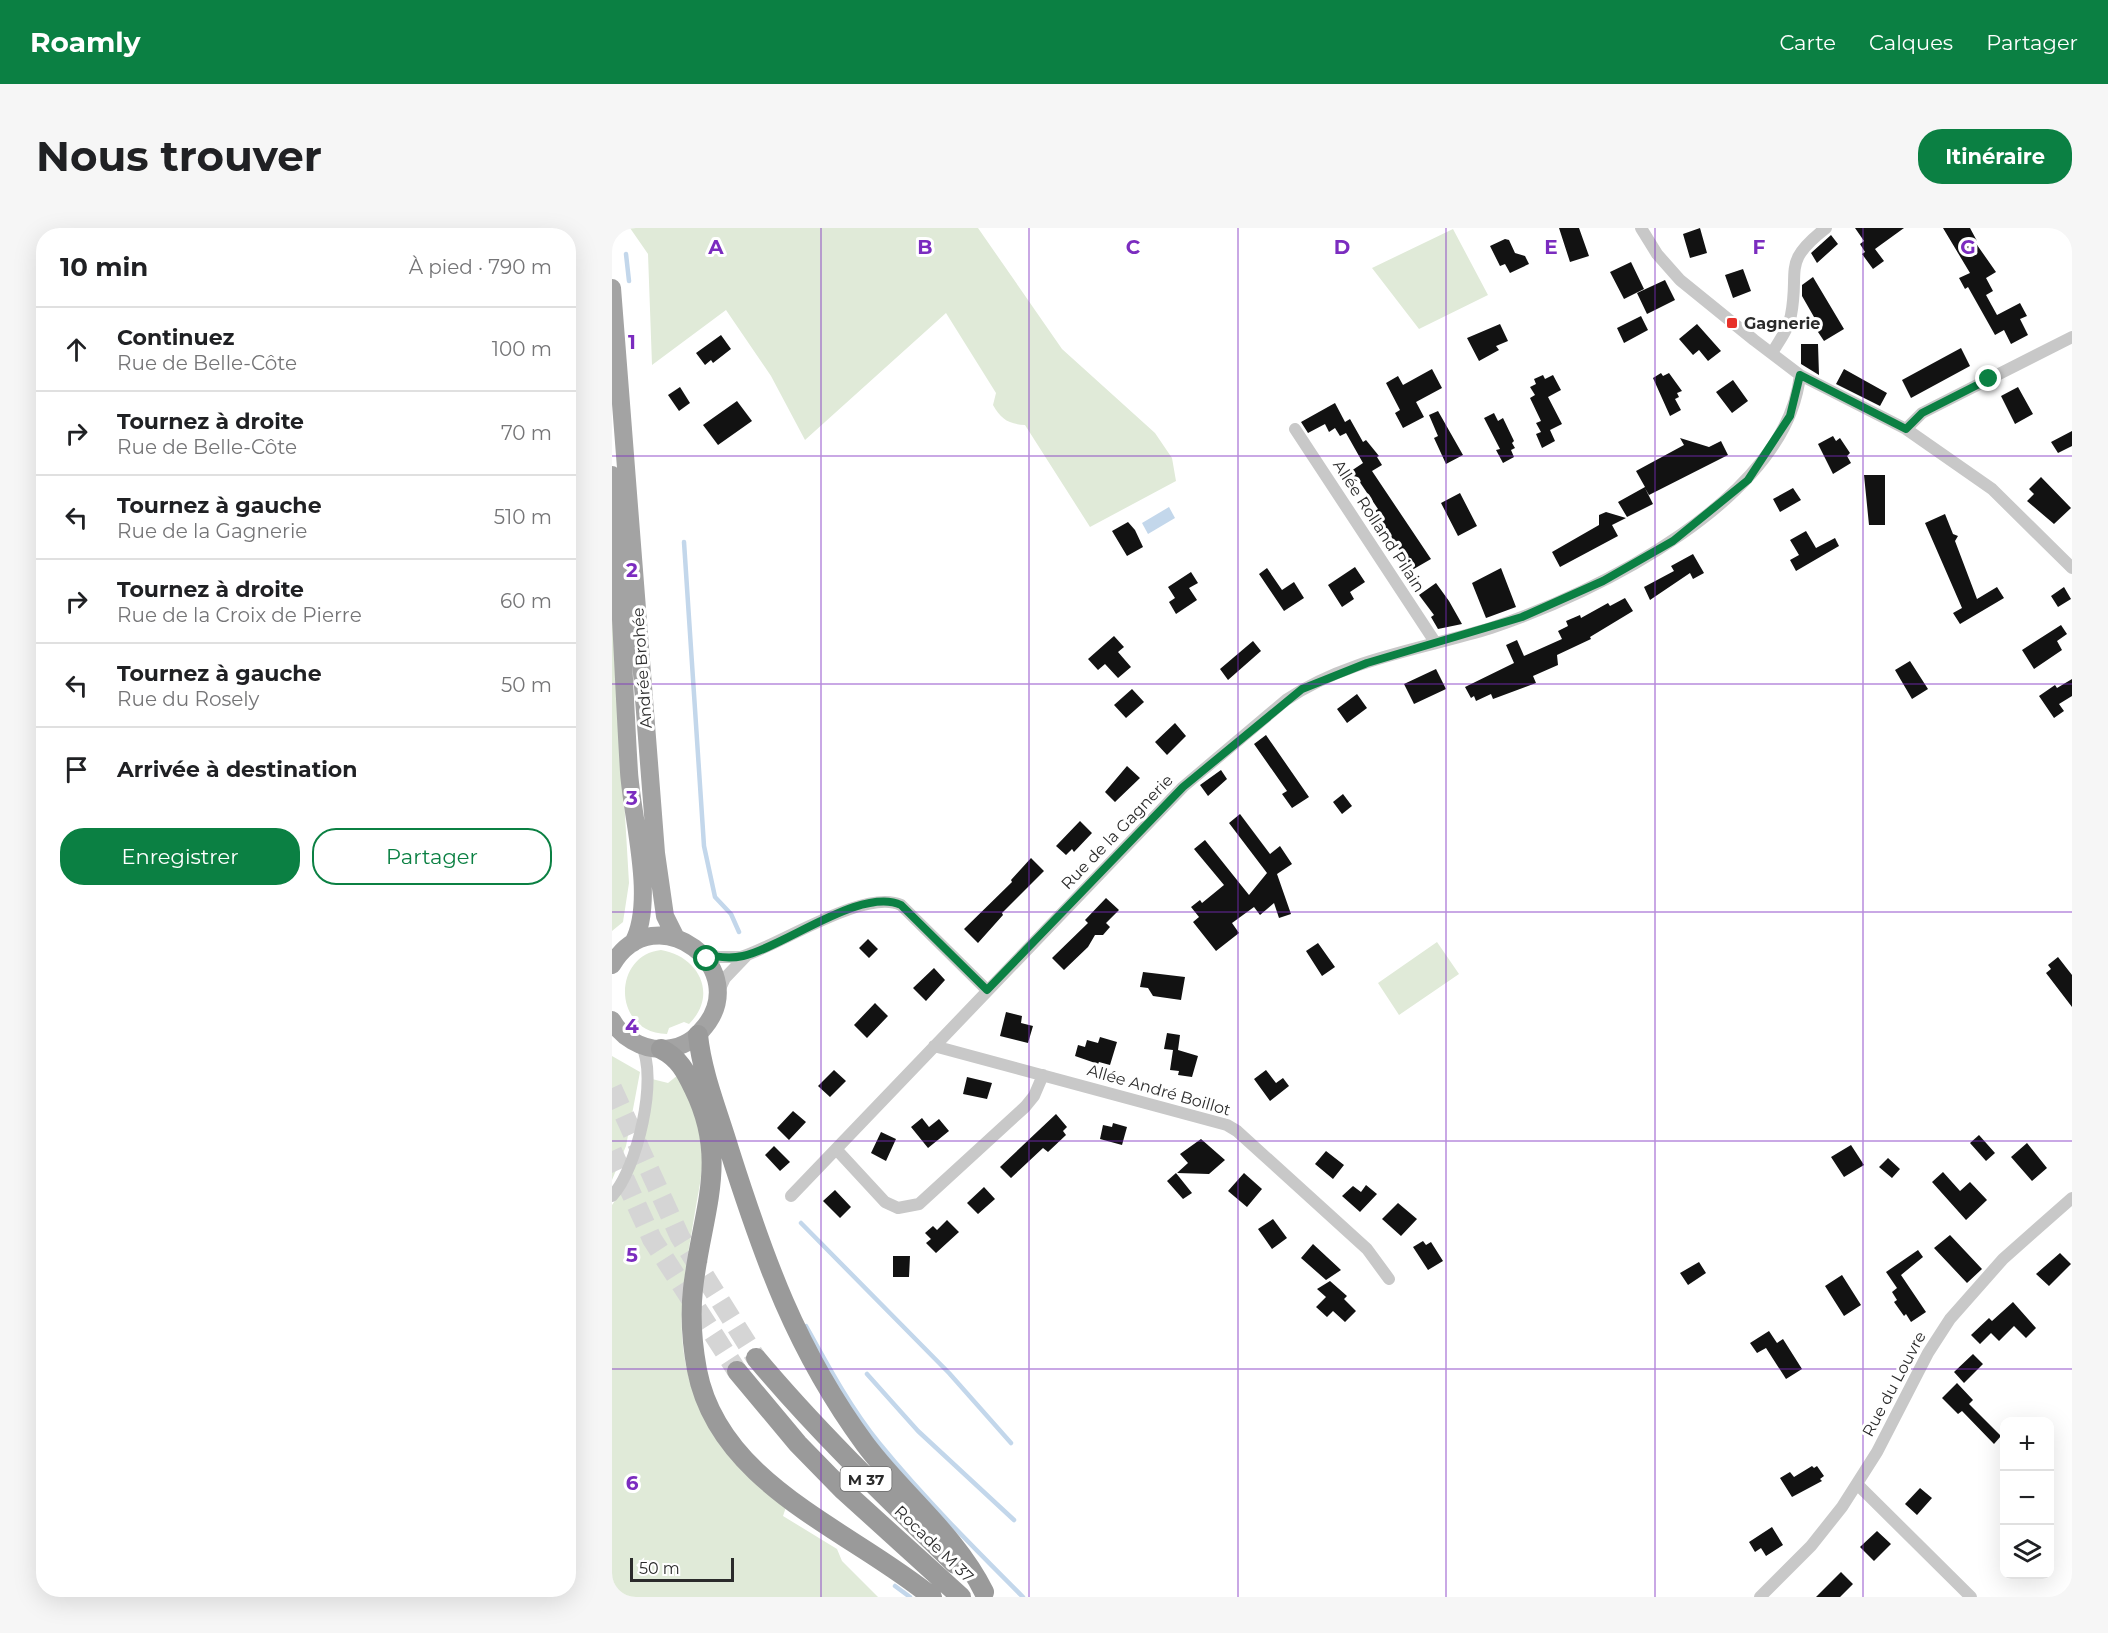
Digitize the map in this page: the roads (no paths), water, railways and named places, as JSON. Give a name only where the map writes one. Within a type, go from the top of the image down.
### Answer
[{"type":"highway","points":[[698,1035],[705,1070],[757,1239],[802,1343],[830,1392],[867,1446],[971,1566],[987,1595]]},
{"type":"highway","points":[[651,1047],[676,1058],[703,1106],[712,1137],[712,1171],[695,1271],[691,1326],[697,1372],[714,1419],[739,1455],[769,1481],[932,1597]]},
{"type":"highway","name":"Rocade M 37","points":[[756,1358],[838,1451],[987,1595]]},
{"type":"highway","name":"Rocade M 37","points":[[737,1371],[798,1444],[835,1482],[961,1597]]},
{"type":"main road","name":"Andrée Brohée","points":[[612,288],[656,853],[665,916],[676,938]]},
{"type":"main road","name":"Andrée Brohée","points":[[612,475],[629,773],[641,886],[642,919],[620,953]]},
{"type":"main road","points":[[616,1030],[651,1047],[679,1046],[698,1035],[712,1017],[717,996],[714,973],[702,953],[676,938],[650,937],[620,953]]},
{"type":"street","points":[[1641,228],[1658,254],[1680,280],[1800,375],[1906,429],[1992,489],[2072,566]]},
{"type":"street","points":[[1772,353],[1791,316],[1792,277],[1797,256],[1802,248],[1826,228]]},
{"type":"street","points":[[1906,429],[1922,413],[2072,338]]},
{"type":"street","name":"Rue de la Gagnerie","points":[[791,1196],[1183,787],[1286,700],[1302,689],[1367,663],[1522,617],[1603,581],[1673,541],[1748,480],[1790,416],[1800,375]]},
{"type":"street","name":"Allée Rolland Pilain","points":[[1295,429],[1435,642]]},
{"type":"street","points":[[702,953],[719,957],[748,954],[863,904],[893,901],[901,905],[987,990]]},
{"type":"street","points":[[717,996],[725,978],[748,954]]},
{"type":"street","name":"Allée André Boillot","points":[[934,1046],[1214,1120],[1238,1131],[1367,1249],[1389,1279]]},
{"type":"street","points":[[612,1196],[621,1187],[635,1156],[651,1047]]},
{"type":"street","points":[[836,1149],[885,1202],[898,1208],[919,1204],[1025,1107],[1034,1096],[1043,1075]]},
{"type":"street","name":"Rue du Louvre","points":[[1760,1597],[1811,1546],[1857,1484],[1896,1419],[1932,1346],[1950,1319],[2003,1259],[2072,1198]]},
{"type":"street","points":[[1857,1484],[1971,1597]]},
{"type":"water","points":[[1169,507],[1175,518],[1148,534],[1142,523]]},
{"type":"waterway","points":[[626,254],[629,281]]},
{"type":"waterway","points":[[684,542],[704,846],[715,897],[731,914],[739,932]]},
{"type":"waterway","points":[[801,1223],[949,1373],[1011,1443]]},
{"type":"waterway","points":[[806,1326],[849,1401],[879,1443],[967,1541],[1023,1597]]},
{"type":"waterway","points":[[867,1374],[918,1431],[1014,1520]]},
{"type":"waterway","points":[[895,1586],[910,1597]]},
{"type":"tunnel","points":[[612,1088],[680,1237],[756,1358]]},
{"type":"tunnel","points":[[612,1151],[652,1239],[737,1371]]},
{"type":"place","name":"Gagnerie","points":[[1732,323]]}]
